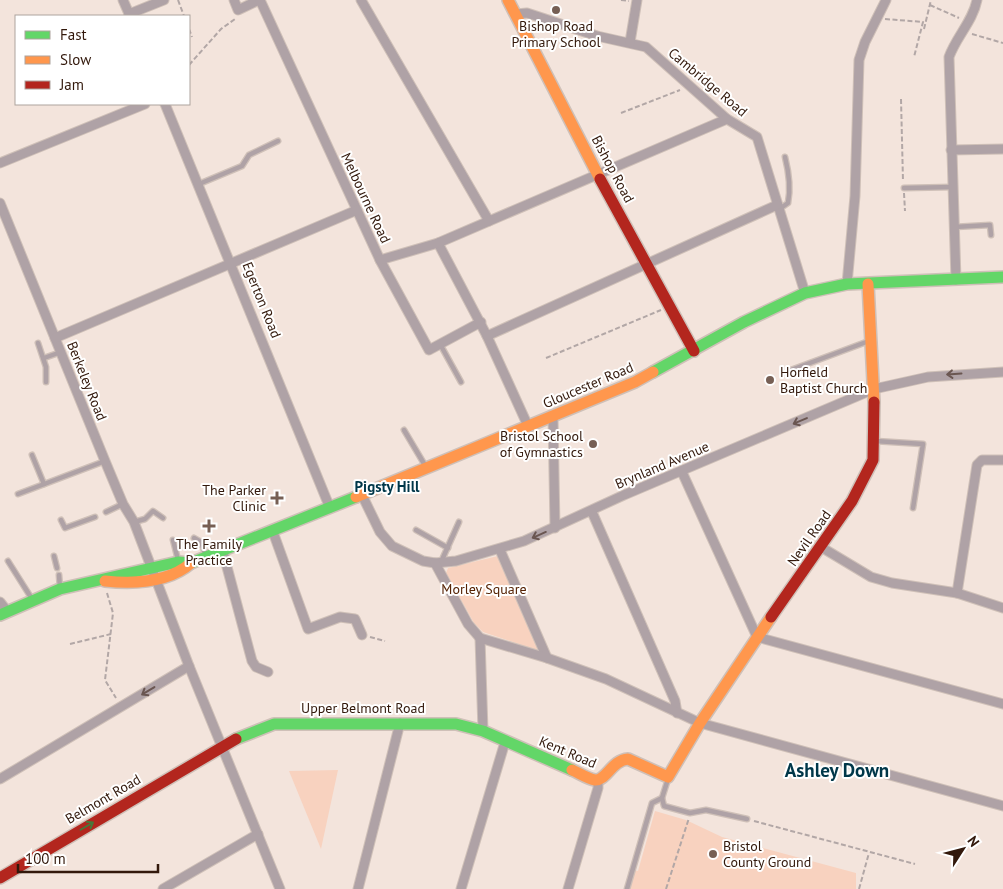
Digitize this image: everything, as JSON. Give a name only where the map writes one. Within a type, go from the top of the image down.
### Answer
[{"type":"street","points":[[123,0],[129,15],[164,0]]},
{"type":"street","points":[[234,0],[238,10],[259,0]]},
{"type":"street","name":"Melbourne Road","points":[[259,0],[380,260],[428,350],[440,344]]},
{"type":"street","points":[[361,0],[489,221]]},
{"type":"street","name":"Bishop Road","points":[[508,0],[599,176],[694,351]]},
{"type":"street","points":[[630,42],[637,0]]},
{"type":"street","points":[[847,284],[854,196],[860,60],[865,42],[886,0]]},
{"type":"street","points":[[956,280],[949,57],[954,44],[968,22],[977,0]]},
{"type":"street","name":"Cambridge Road","points":[[516,14],[527,13],[597,36],[646,47],[727,119],[757,137],[804,293]]},
{"type":"street","points":[[0,163],[143,105]]},
{"type":"street","name":"Egerton Road","points":[[165,105],[232,262],[330,508]]},
{"type":"street","points":[[380,260],[438,243],[599,176],[727,119]]},
{"type":"street","points":[[951,150],[1003,148]]},
{"type":"street","name":"Berkeley Road","points":[[0,203],[123,504],[134,522],[189,666],[280,889]]},
{"type":"street","points":[[487,336],[778,207]]},
{"type":"street","points":[[55,338],[357,210]]},
{"type":"street","points":[[438,243],[481,322],[528,426]]},
{"type":"street","name":"Gloucester Road","points":[[153,573],[178,562],[191,563],[223,552],[635,382],[744,322],[804,293],[847,284],[1003,277]]},
{"type":"street","name":"Nevil Road","points":[[668,777],[700,723],[757,637],[821,547],[866,477],[873,460],[875,441],[874,389],[868,284]]},
{"type":"street","points":[[440,344],[481,322]]},
{"type":"street","name":"Brynland Avenue","points":[[362,495],[380,532],[392,546],[409,555],[438,563],[456,562],[500,550],[555,528],[592,512],[624,495],[874,389],[928,377],[1003,372]]},
{"type":"street","points":[[553,417],[555,528]]},
{"type":"street","points":[[957,593],[977,465],[982,460],[1003,460]]},
{"type":"street","points":[[682,472],[757,637],[1003,704]]},
{"type":"street","points":[[592,512],[675,701],[677,713]]},
{"type":"street","points":[[273,532],[308,629],[340,617],[355,619],[362,635]]},
{"type":"street","points":[[821,547],[871,577],[892,583],[957,593],[1003,608]]},
{"type":"street","points":[[500,550],[548,658]]},
{"type":"street","points":[[223,552],[252,661],[256,667],[268,672]]},
{"type":"street","name":"Gloucester Road","points":[[2,609],[33,600],[60,589],[104,581],[118,574],[185,571],[191,563]]},
{"type":"street","points":[[438,563],[468,624],[480,638],[548,658],[606,679],[700,723],[1003,806]]},
{"type":"street","points":[[480,638],[483,731]]},
{"type":"street","points":[[0,779],[189,666]]},
{"type":"street","name":"Upper Belmont Road","points":[[223,748],[249,732],[274,724],[456,724],[483,731],[505,742]]},
{"type":"street","points":[[358,889],[400,724]]},
{"type":"street","points":[[461,889],[505,742]]},
{"type":"street","name":"Kent Road","points":[[505,742],[598,780],[613,764],[624,759],[628,759],[668,777]]},
{"type":"street","name":"Belmont Road","points":[[0,878],[223,748]]},
{"type":"street","points":[[568,889],[598,788],[598,780]]},
{"type":"street","points":[[163,889],[174,886],[258,834]]},
{"type":"lane","points":[[199,184],[242,166],[249,154],[278,141]]},
{"type":"lane","points":[[778,207],[788,203],[789,197],[790,181],[786,157]]},
{"type":"lane","points":[[904,188],[953,187]]},
{"type":"lane","points":[[954,227],[990,225],[991,236]]},
{"type":"lane","points":[[790,370],[872,340]]},
{"type":"lane","points":[[38,343],[44,358],[46,382]]},
{"type":"lane","points":[[440,344],[461,382]]},
{"type":"lane","points":[[44,358],[60,352]]},
{"type":"lane","points":[[404,430],[426,468]]},
{"type":"lane","points":[[875,441],[923,444],[913,508]]},
{"type":"lane","points":[[32,455],[44,484]]},
{"type":"lane","points":[[18,494],[105,461]]},
{"type":"lane","points":[[106,512],[123,504]]},
{"type":"lane","points":[[134,522],[145,519],[153,511],[163,518]]},
{"type":"lane","points":[[62,520],[65,528],[95,517]]},
{"type":"lane","points":[[438,563],[448,548],[459,522]]},
{"type":"lane","points":[[416,530],[448,548]]},
{"type":"lane","points":[[194,538],[201,542],[207,558]]},
{"type":"lane","points":[[173,540],[178,562]]},
{"type":"lane","points":[[54,556],[57,568]]},
{"type":"lane","points":[[8,561],[33,600]]},
{"type":"lane","points":[[59,575],[60,589]]},
{"type":"lane","points":[[668,777],[662,798],[664,806],[690,813],[706,810],[747,819]]},
{"type":"lane","points":[[627,889],[652,803],[662,798]]},
{"type":"path","points":[[178,0],[184,15]]},
{"type":"path","points":[[924,29],[931,0]]},
{"type":"path","points":[[930,5],[968,22]]},
{"type":"path","points":[[190,63],[221,29],[240,16],[238,10]]},
{"type":"path","points":[[878,18],[923,22],[914,57]]},
{"type":"path","points":[[962,31],[1003,43]]},
{"type":"path","points":[[190,32],[192,37]]},
{"type":"path","points":[[620,113],[690,86]]},
{"type":"path","points":[[901,99],[905,211]]},
{"type":"path","points":[[546,358],[670,306]]},
{"type":"path","points":[[104,581],[113,613],[105,680],[121,707]]},
{"type":"path","points":[[70,644],[110,634]]},
{"type":"path","points":[[362,635],[385,641]]},
{"type":"path","points":[[666,889],[690,813]]},
{"type":"path","points":[[747,819],[915,864]]},
{"type":"path","points":[[859,889],[869,852]]},
{"type":"green space","name":"Morley Square","points":[[498,556],[540,651],[483,632],[474,623],[446,573],[448,568]]},
{"type":"green space","points":[[338,770],[321,849],[289,771]]},
{"type":"green space","name":"Bristol County Ground","points":[[655,811],[686,820],[722,837],[856,873],[856,889],[629,889],[634,870],[638,871]]},
{"type":"traffic: fast","points":[[653,372],[744,322],[805,293],[847,284],[1003,277]]},
{"type":"traffic: fast","points":[[0,615],[60,589],[178,562],[191,563],[356,497]]},
{"type":"traffic: fast","points":[[236,739],[274,724],[456,724],[483,731],[572,770]]},
{"type":"traffic: slow","points":[[508,0],[600,179]]},
{"type":"traffic: slow","points":[[868,284],[874,402]]},
{"type":"traffic: slow","points":[[356,497],[635,382],[653,372]]},
{"type":"traffic: slow","points":[[105,581],[150,581],[172,575],[191,563]]},
{"type":"traffic: slow","points":[[572,770],[595,780],[603,777],[613,766],[622,760],[628,759],[668,777],[700,723],[771,617]]},
{"type":"traffic: jam","points":[[600,179],[694,351]]},
{"type":"traffic: jam","points":[[771,617],[852,501],[873,460],[874,402]]},
{"type":"traffic: jam","points":[[0,878],[236,739]]},
{"type":"place","name":"Bishop Road Primary School","points":[[556,10]]},
{"type":"place","name":"Horfield Baptist Church","points":[[770,380]]},
{"type":"place","name":"Bristol School of Gymnastics","points":[[593,444]]},
{"type":"place","name":"The Parker Clinic","points":[[277,498]]},
{"type":"place","name":"The Family Practice","points":[[209,526]]},
{"type":"place","name":"Bristol County Ground","points":[[713,854]]},
{"type":"district","name":"Pigsty Hill","points":[[387,486]]},
{"type":"district","name":"Ashley Down","points":[[837,770]]}]
